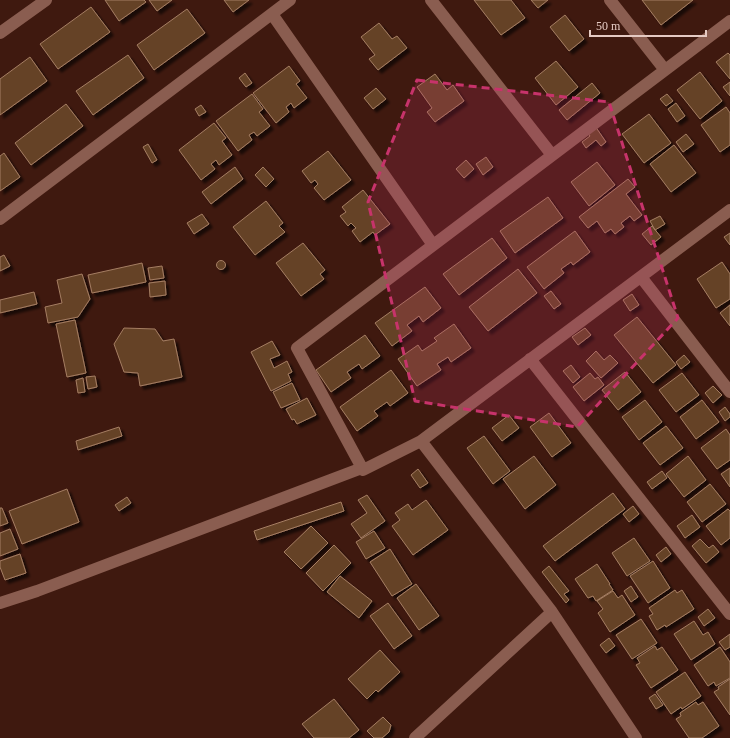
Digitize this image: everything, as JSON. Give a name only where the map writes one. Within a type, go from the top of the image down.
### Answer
[{"type":"street","points":[[0,33],[46,0]]},
{"type":"street","points":[[0,219],[290,0]]},
{"type":"street","points":[[431,0],[552,155]]},
{"type":"street","points":[[610,0],[665,70]]},
{"type":"street","points":[[272,14],[433,245]]},
{"type":"street","points":[[362,468],[297,348],[730,21]]},
{"type":"street","points":[[0,603],[37,591],[362,468],[363,470],[421,441],[730,210]]},
{"type":"street","points":[[641,277],[729,390]]},
{"type":"street","points":[[530,359],[730,614]]},
{"type":"street","points":[[421,441],[552,612],[636,738]]},
{"type":"street","points":[[415,738],[552,612]]},
{"type":"highlighted area","points":[[417,80],[609,102],[678,318],[577,427],[415,401],[368,202]]},
{"type":"building","points":[[105,0],[144,0],[146,2],[119,21]]},
{"type":"building","points":[[149,0],[172,0],[157,11]]},
{"type":"building","points":[[224,0],[249,0],[233,12]]},
{"type":"building","points":[[474,0],[511,0],[525,18],[501,35]]},
{"type":"building","points":[[531,0],[548,0],[538,8]]},
{"type":"building","points":[[642,0],[693,0],[661,25]]},
{"type":"building","points":[[91,7],[110,32],[58,69],[40,44]]},
{"type":"building","points":[[187,9],[205,33],[154,70],[137,45]]},
{"type":"building","points":[[565,15],[584,39],[569,51],[550,27]]},
{"type":"building","points":[[379,23],[392,39],[397,36],[407,48],[378,70],[369,59],[375,55],[361,37]]},
{"type":"building","points":[[728,53],[730,55],[730,79],[716,62]]},
{"type":"building","points":[[128,55],[144,78],[93,115],[76,91]]},
{"type":"building","points":[[30,57],[47,81],[0,115],[0,79]]},
{"type":"building","points":[[556,61],[578,87],[556,105],[535,78]]},
{"type":"building","points":[[289,66],[300,81],[296,84],[307,98],[294,108],[291,103],[286,107],[289,112],[276,123],[253,93]]},
{"type":"building","points":[[700,72],[722,101],[700,119],[677,90]]},
{"type":"building","points":[[245,73],[252,83],[246,87],[239,78]]},
{"type":"building","points":[[435,74],[447,90],[453,85],[464,101],[435,122],[427,112],[432,108],[417,87]]},
{"type":"building","points":[[730,82],[730,96],[723,87]]},
{"type":"building","points":[[592,83],[600,93],[567,120],[559,110]]},
{"type":"building","points":[[376,88],[386,99],[373,109],[364,98]]},
{"type":"building","points":[[252,94],[263,109],[259,112],[270,126],[257,136],[254,132],[249,135],[252,140],[238,151],[216,121]]},
{"type":"building","points":[[667,94],[673,101],[666,106],[660,99]]},
{"type":"building","points":[[676,103],[685,116],[677,122],[668,109]]},
{"type":"building","points":[[66,104],[83,126],[31,165],[15,143]]},
{"type":"building","points":[[201,105],[206,112],[199,116],[195,109]]},
{"type":"building","points":[[726,107],[730,113],[730,145],[720,152],[701,125]]},
{"type":"building","points":[[649,114],[671,143],[644,163],[622,134]]},
{"type":"building","points":[[214,123],[226,138],[222,141],[232,155],[219,165],[216,160],[211,164],[215,169],[201,180],[179,150]]},
{"type":"building","points":[[595,126],[606,142],[601,146],[596,140],[586,148],[582,142],[590,136],[587,132]]},
{"type":"building","points":[[686,134],[694,144],[683,152],[676,142]]},
{"type":"building","points":[[148,144],[157,160],[152,163],[143,147]]},
{"type":"building","points":[[674,145],[696,173],[671,192],[650,164]]},
{"type":"building","points":[[328,151],[351,180],[324,200],[314,188],[318,184],[315,180],[311,183],[302,171]]},
{"type":"building","points":[[4,153],[20,177],[0,191],[0,156]]},
{"type":"building","points":[[486,157],[493,167],[483,175],[476,164]]},
{"type":"building","points":[[466,160],[474,169],[464,178],[456,169]]},
{"type":"building","points":[[597,162],[615,185],[589,206],[571,182]]},
{"type":"building","points":[[235,167],[243,179],[211,204],[202,192]]},
{"type":"building","points":[[263,167],[274,179],[266,187],[255,175]]},
{"type":"building","points":[[628,179],[635,187],[626,194],[642,215],[634,221],[630,216],[621,223],[624,227],[615,234],[611,229],[605,233],[597,221],[588,228],[579,217]]},
{"type":"building","points":[[363,190],[390,224],[375,235],[373,232],[360,242],[352,231],[356,228],[351,223],[348,226],[340,216],[346,212],[342,207]]},
{"type":"building","points":[[548,197],[563,218],[515,253],[500,231]]},
{"type":"building","points":[[266,201],[283,223],[279,226],[285,232],[255,255],[233,227]]},
{"type":"building","points":[[202,214],[209,224],[194,234],[187,223]]},
{"type":"building","points":[[660,216],[665,224],[655,230],[650,221]]},
{"type":"building","points":[[652,226],[661,237],[651,245],[642,234]]},
{"type":"building","points":[[575,231],[590,252],[573,265],[571,262],[561,269],[564,273],[544,289],[527,267]]},
{"type":"building","points":[[730,233],[730,245],[724,237]]},
{"type":"building","points":[[492,238],[507,258],[459,295],[443,274]]},
{"type":"building","points":[[303,243],[325,270],[320,274],[324,279],[301,296],[276,263]]},
{"type":"building","points":[[4,255],[10,266],[0,271],[0,257]]},
{"type":"building","points":[[219,261],[223,261],[225,265],[223,269],[219,269],[217,267],[217,263]]},
{"type":"building","points":[[722,262],[730,274],[730,299],[716,308],[697,279]]},
{"type":"building","points":[[142,263],[146,282],[92,293],[88,275]]},
{"type":"building","points":[[162,266],[164,278],[150,280],[148,268]]},
{"type":"building","points":[[518,269],[537,293],[488,331],[469,307]]},
{"type":"building","points":[[82,274],[90,299],[78,317],[48,323],[45,307],[62,303],[57,280]]},
{"type":"building","points":[[165,281],[166,295],[150,297],[149,283]]},
{"type":"building","points":[[425,287],[441,308],[423,322],[419,316],[407,325],[412,331],[392,346],[375,323]]},
{"type":"building","points":[[551,291],[561,304],[554,309],[544,296]]},
{"type":"building","points":[[34,292],[37,304],[0,313],[0,300]]},
{"type":"building","points":[[632,294],[639,305],[630,311],[623,300]]},
{"type":"building","points":[[730,305],[730,326],[720,313]]},
{"type":"building","points":[[637,317],[676,365],[653,383],[614,335]]},
{"type":"building","points":[[75,320],[86,373],[67,377],[56,324]]},
{"type":"building","points":[[454,324],[471,348],[451,362],[448,357],[437,364],[441,370],[417,386],[398,359],[418,345],[422,351],[437,341],[434,338]]},
{"type":"building","points":[[124,328],[155,329],[163,341],[174,339],[182,377],[140,386],[138,373],[124,372],[114,344]]},
{"type":"building","points":[[585,328],[591,335],[578,345],[572,337]]},
{"type":"building","points":[[365,335],[380,356],[362,369],[359,364],[347,372],[351,378],[331,392],[316,370]]},
{"type":"building","points":[[272,341],[280,355],[270,359],[274,368],[287,361],[292,372],[288,374],[291,381],[271,391],[251,352]]},
{"type":"building","points":[[596,351],[604,360],[610,355],[618,363],[601,378],[586,361]]},
{"type":"building","points":[[684,355],[690,362],[681,369],[676,362]]},
{"type":"building","points":[[571,365],[580,377],[573,383],[563,371]]},
{"type":"building","points":[[391,370],[408,393],[390,406],[387,402],[374,411],[378,416],[357,431],[340,407]]},
{"type":"building","points":[[625,372],[641,392],[618,410],[602,390]]},
{"type":"building","points":[[590,373],[595,379],[598,377],[604,385],[584,401],[573,387]]},
{"type":"building","points":[[682,373],[699,395],[676,412],[659,390]]},
{"type":"building","points":[[95,376],[97,387],[88,389],[86,377]]},
{"type":"building","points":[[83,378],[85,392],[78,393],[76,380]]},
{"type":"building","points":[[292,383],[300,400],[281,408],[273,392]]},
{"type":"building","points":[[713,386],[722,395],[713,403],[705,393]]},
{"type":"building","points":[[307,398],[316,415],[297,424],[294,419],[292,420],[286,409]]},
{"type":"building","points":[[645,400],[662,422],[639,440],[622,417]]},
{"type":"building","points":[[702,400],[719,422],[696,439],[680,417]]},
{"type":"building","points":[[725,407],[730,414],[730,417],[725,421],[719,412]]},
{"type":"building","points":[[549,413],[571,443],[552,457],[530,427]]},
{"type":"building","points":[[509,415],[519,428],[502,441],[492,428]]},
{"type":"building","points":[[666,426],[683,448],[660,465],[643,443]]},
{"type":"building","points":[[119,427],[122,436],[78,450],[76,441]]},
{"type":"building","points":[[726,429],[730,435],[730,460],[717,469],[701,448]]},
{"type":"building","points":[[484,436],[510,471],[493,484],[467,448]]},
{"type":"building","points":[[534,456],[556,485],[525,509],[503,479]]},
{"type":"building","points":[[688,456],[706,480],[684,497],[666,474]]},
{"type":"building","points":[[730,468],[730,487],[721,474]]},
{"type":"building","points":[[418,469],[428,483],[420,488],[411,475]]},
{"type":"building","points":[[662,471],[667,478],[652,489],[647,482]]},
{"type":"building","points":[[710,484],[726,504],[702,522],[687,502]]},
{"type":"building","points":[[67,489],[79,522],[22,544],[9,511]]},
{"type":"building","points":[[613,493],[625,509],[555,561],[543,546]]},
{"type":"building","points":[[367,495],[385,521],[361,538],[351,524],[367,513],[358,500]]},
{"type":"building","points":[[127,497],[131,503],[119,511],[115,505]]},
{"type":"building","points":[[426,500],[448,530],[413,555],[392,526],[400,520],[395,513],[408,504],[412,510]]},
{"type":"building","points":[[341,502],[344,511],[257,540],[254,531]]},
{"type":"building","points":[[633,506],[639,514],[629,522],[623,514]]},
{"type":"building","points":[[0,508],[2,508],[8,523],[0,526]]},
{"type":"building","points":[[728,509],[730,511],[730,538],[721,545],[706,526]]},
{"type":"building","points":[[692,515],[700,527],[685,538],[677,526]]},
{"type":"building","points":[[311,526],[328,543],[301,569],[284,552]]},
{"type":"building","points":[[10,529],[18,549],[0,556],[0,533]]},
{"type":"building","points":[[374,531],[385,548],[366,559],[356,542]]},
{"type":"building","points":[[634,538],[650,561],[627,576],[612,553]]},
{"type":"building","points":[[700,539],[709,548],[713,545],[719,552],[706,563],[692,546]]},
{"type":"building","points":[[334,545],[351,563],[323,591],[306,573]]},
{"type":"building","points":[[666,547],[671,554],[661,562],[656,555]]},
{"type":"building","points":[[390,549],[412,584],[392,596],[370,562]]},
{"type":"building","points":[[20,554],[26,573],[5,580],[0,567],[0,561]]},
{"type":"building","points":[[653,561],[670,588],[648,603],[630,576]]},
{"type":"building","points":[[597,564],[613,590],[596,601],[593,596],[588,598],[575,579]]},
{"type":"building","points":[[549,566],[569,591],[564,594],[569,600],[566,603],[542,572]]},
{"type":"building","points":[[340,576],[372,601],[359,618],[327,592]]},
{"type":"building","points":[[416,584],[439,616],[419,630],[397,598]]},
{"type":"building","points":[[631,586],[638,597],[631,602],[624,591]]},
{"type":"building","points":[[675,590],[677,593],[682,590],[694,609],[666,627],[665,625],[657,630],[649,616],[653,614],[649,608]]},
{"type":"building","points":[[613,591],[618,598],[622,595],[635,615],[610,632],[598,613],[603,609],[597,601]]},
{"type":"building","points":[[388,603],[412,636],[394,649],[370,616]]},
{"type":"building","points":[[708,609],[715,618],[704,626],[698,617]]},
{"type":"building","points":[[641,619],[657,643],[632,659],[616,635]]},
{"type":"building","points":[[694,621],[703,635],[708,632],[715,644],[691,660],[674,634]]},
{"type":"building","points":[[730,634],[730,647],[725,650],[719,642]]},
{"type":"building","points":[[609,638],[615,646],[606,653],[600,645]]},
{"type":"building","points":[[655,646],[657,650],[662,647],[678,670],[651,688],[636,665],[640,663],[637,658]]},
{"type":"building","points":[[720,647],[730,662],[730,678],[716,686],[714,682],[708,686],[694,665]]},
{"type":"building","points":[[380,650],[400,672],[378,692],[376,690],[367,699],[348,679]]},
{"type":"building","points":[[685,672],[701,696],[682,709],[681,707],[671,714],[656,692]]},
{"type":"building","points":[[730,679],[730,715],[714,692],[719,689],[718,687]]},
{"type":"building","points":[[655,694],[663,705],[656,709],[649,698]]},
{"type":"building","points":[[334,699],[359,730],[349,738],[314,738],[302,724]]},
{"type":"building","points":[[696,702],[698,705],[703,702],[719,726],[702,738],[689,738],[676,719],[681,716],[680,713]]},
{"type":"building","points":[[383,717],[391,725],[389,732],[382,738],[374,738],[367,731]]}]
